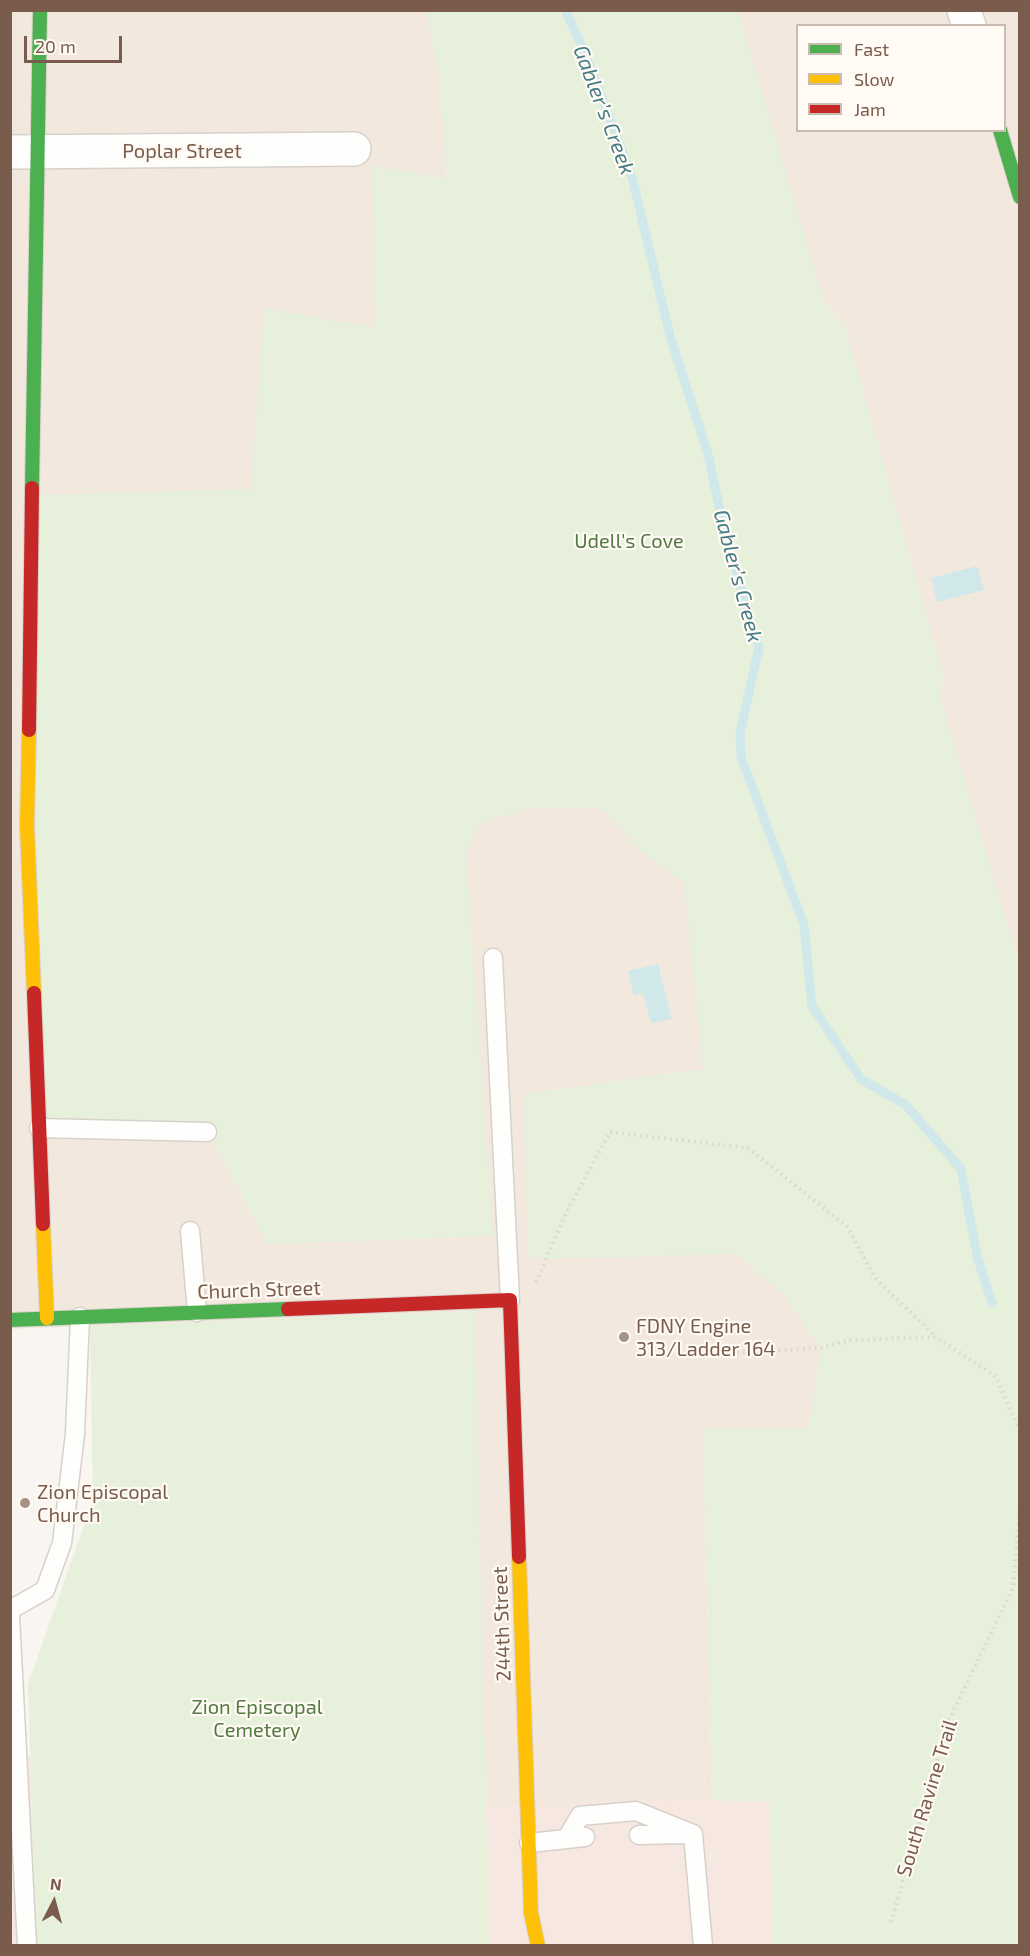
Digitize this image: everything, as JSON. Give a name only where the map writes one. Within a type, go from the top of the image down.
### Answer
[{"type":"street","points":[[40,10],[24,152],[19,826],[39,1128],[47,1318]]},
{"type":"street","points":[[1001,132],[1020,197]]},
{"type":"street","name":"Poplar Street","points":[[24,152],[354,149]]},
{"type":"street","name":"Church Street","points":[[10,1320],[510,1300]]},
{"type":"street","name":"244th Street","points":[[510,1300],[531,1913],[538,1946]]},
{"type":"lane","points":[[493,958],[510,1300]]},
{"type":"lane","points":[[39,1128],[207,1132]]},
{"type":"lane","points":[[190,1231],[197,1312]]},
{"type":"lane","points":[[10,1610],[45,1590],[62,1543],[75,1434],[80,1317]]},
{"type":"lane","points":[[10,1616],[27,1946]]},
{"type":"lane","points":[[529,1843],[576,1838],[580,1816],[636,1811],[693,1834]]},
{"type":"lane","points":[[639,1835],[693,1834]]},
{"type":"lane","points":[[693,1834],[703,1946]]},
{"type":"path","points":[[533,1289],[567,1211],[610,1132],[748,1148],[848,1227],[875,1278],[936,1337],[996,1377],[1020,1431]]},
{"type":"path","points":[[731,1353],[821,1348],[850,1340],[936,1337]]},
{"type":"path","name":"South Ravine Trail","points":[[891,1922],[948,1722],[1013,1588],[1020,1507]]},
{"type":"shaded area","points":[[10,11],[426,11],[439,74],[447,179],[372,166],[386,330],[250,496],[40,1132],[213,1139],[267,1244],[492,1236],[466,854],[478,824],[527,808],[600,807],[642,852],[686,885],[703,1069],[524,1094],[736,1254],[784,1295],[821,1348],[809,1428],[703,1428],[712,1800],[486,1805],[474,1311],[11,1329]]},
{"type":"shaded area","points":[[738,11],[1019,11],[1019,965],[940,697],[943,674],[845,327],[823,299]]},
{"type":"shaded area","points":[[10,1753],[30,1755],[36,1945],[11,1945]]},
{"type":"shaded area","points":[[712,1800],[770,1802],[772,1945],[489,1945],[486,1805]]},
{"type":"green space","name":"Udell's Cove","points":[[426,11],[738,11],[824,301],[845,327],[943,674],[940,696],[1019,965],[1019,1943],[1013,1946],[772,1945],[770,1802],[712,1800],[703,1428],[809,1428],[821,1348],[784,1295],[736,1254],[548,1259],[528,1256],[524,1094],[703,1069],[684,884],[642,852],[600,807],[527,808],[479,824],[466,854],[493,1236],[267,1244],[213,1139],[40,1132],[32,495],[251,489],[264,308],[375,328],[372,165],[447,179],[439,74]]},
{"type":"green space","name":"Zion Episcopal Cemetery","points":[[475,1311],[489,1945],[36,1945],[28,1684],[93,1500],[90,1326]]},
{"type":"water","points":[[977,566],[984,590],[937,602],[931,578]]},
{"type":"water","points":[[658,964],[672,1019],[651,1023],[643,993],[634,995],[628,971]]},
{"type":"waterway","name":"Gabler’s Creek","points":[[565,10],[585,53],[632,177],[670,336],[708,454],[726,539],[759,647],[740,733],[741,757],[804,925],[812,1006],[861,1079],[906,1105],[961,1169],[977,1256],[992,1303]]},
{"type":"traffic: fast","points":[[32,488],[40,10]]},
{"type":"traffic: fast","points":[[1001,132],[1020,197]]},
{"type":"traffic: fast","points":[[10,1320],[288,1309]]},
{"type":"traffic: slow","points":[[29,730],[27,826],[34,993]]},
{"type":"traffic: slow","points":[[43,1224],[47,1318]]},
{"type":"traffic: slow","points":[[519,1557],[531,1913],[538,1946]]},
{"type":"traffic: jam","points":[[29,730],[32,488]]},
{"type":"traffic: jam","points":[[34,993],[43,1224]]},
{"type":"traffic: jam","points":[[288,1309],[510,1300],[519,1557]]},
{"type":"place","name":"FDNY Engine 313/Ladder 164","points":[[624,1337]]},
{"type":"place","name":"Zion Episcopal Church","points":[[25,1503]]}]
